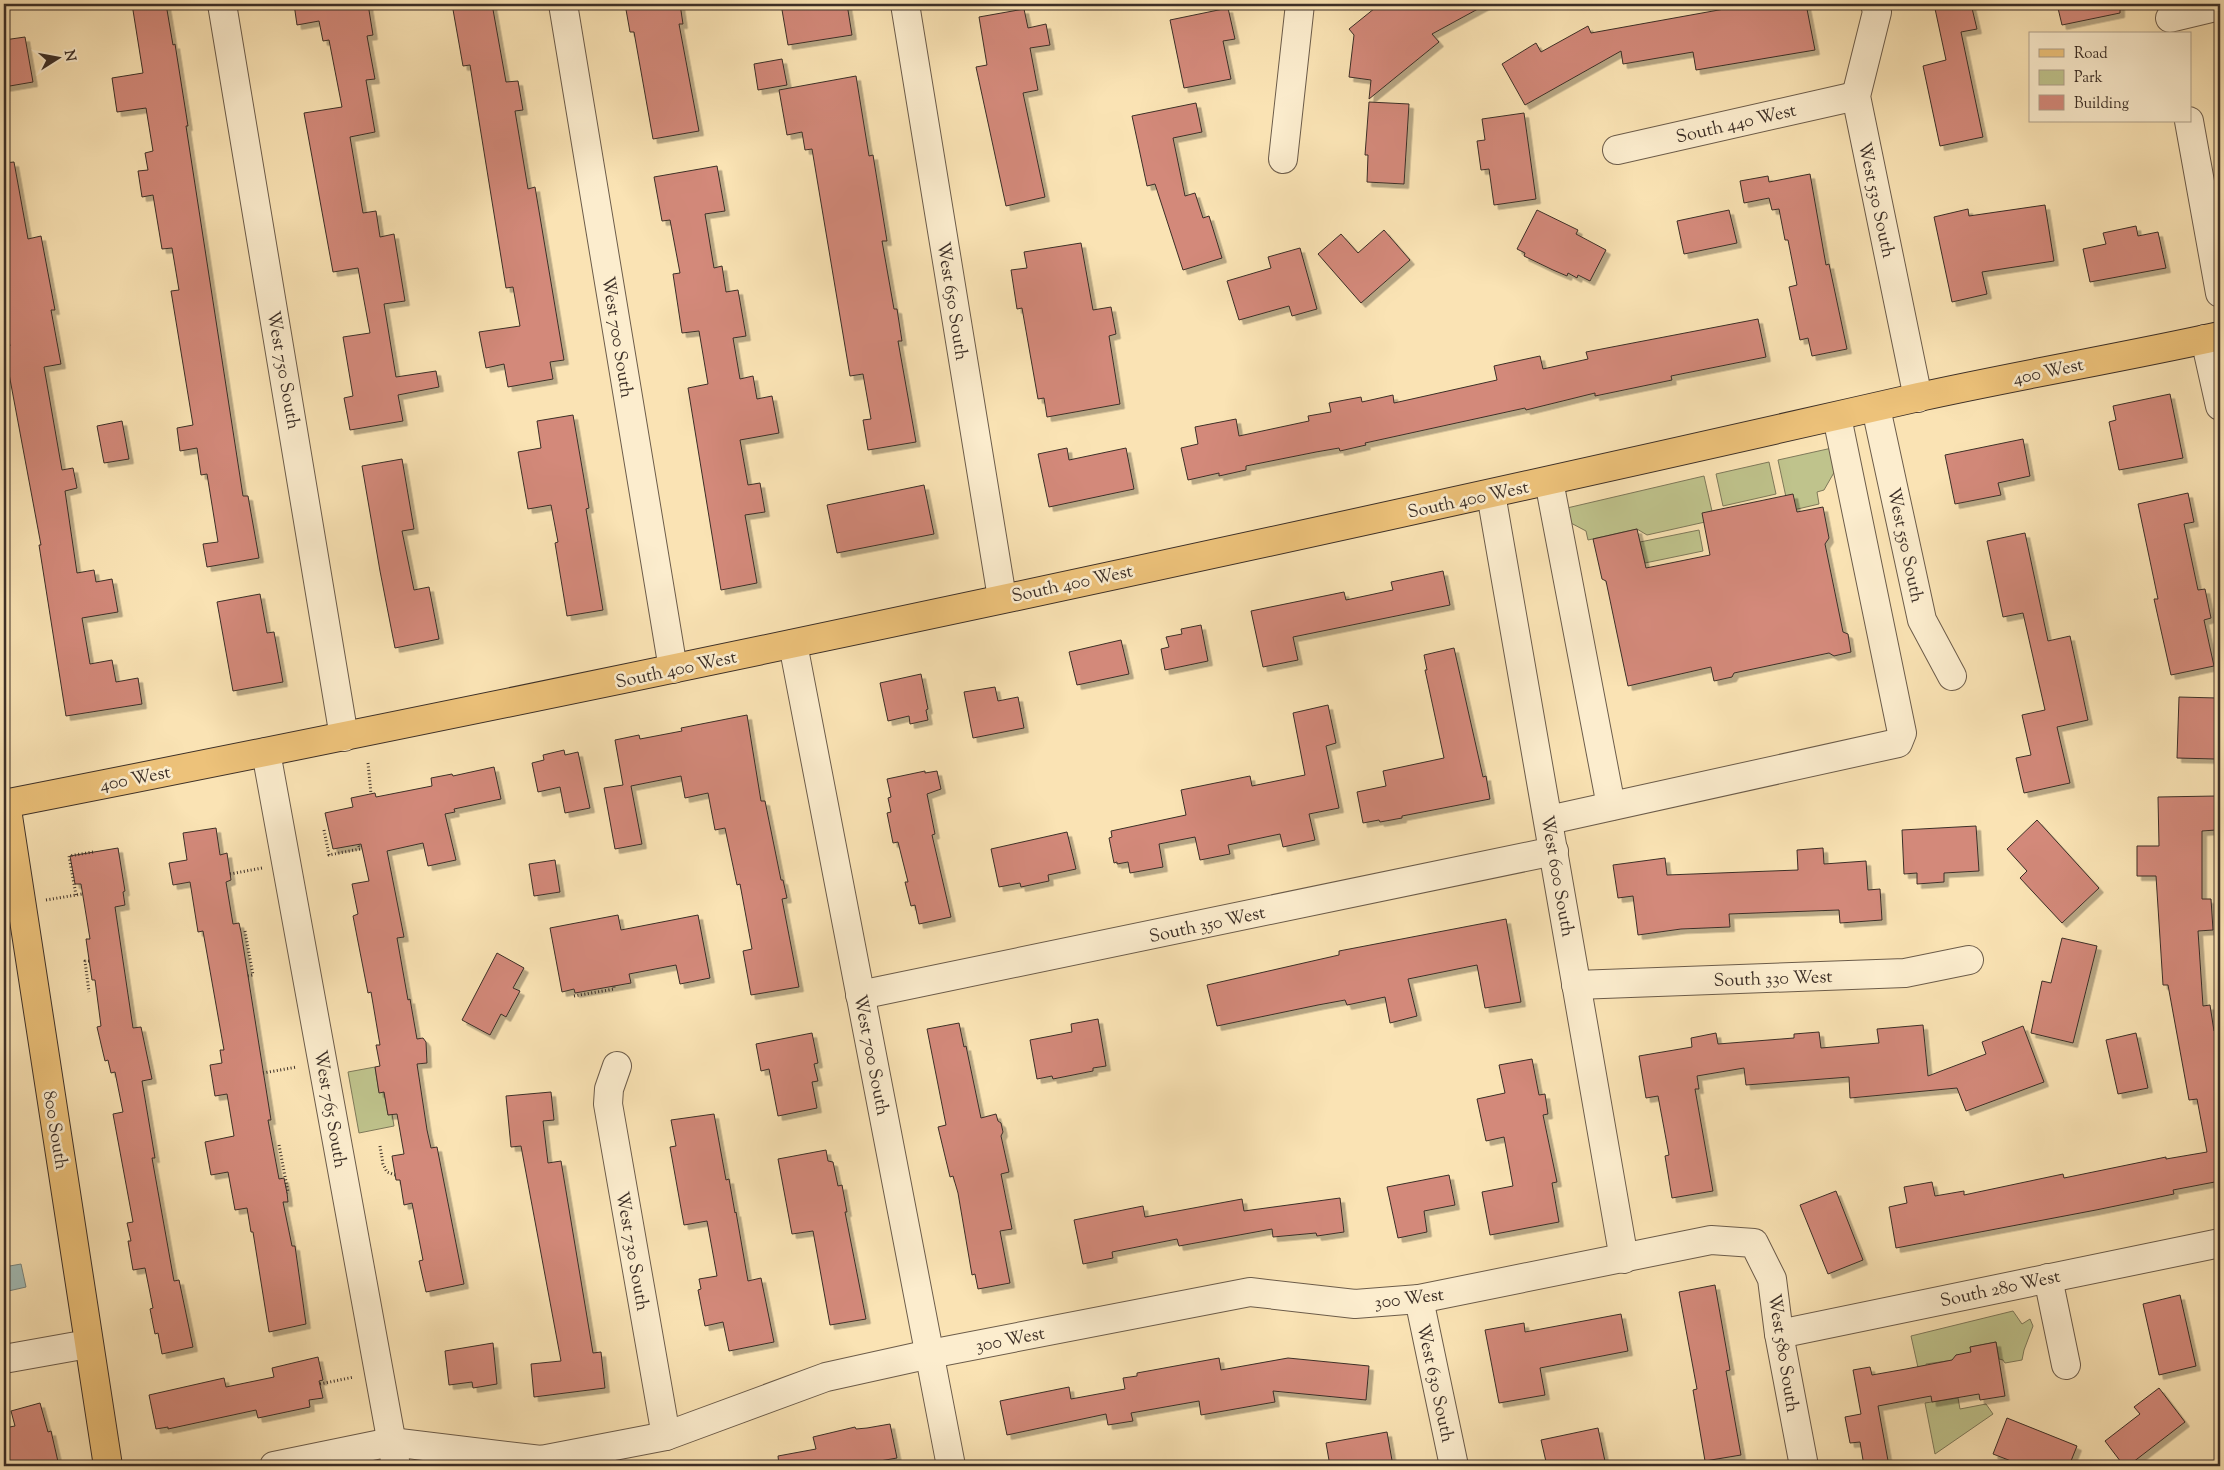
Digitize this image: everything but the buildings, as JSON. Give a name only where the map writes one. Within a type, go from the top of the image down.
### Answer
[{"type":"main road","name":"400 West","points":[[1876,408],[2213,337]]},
{"type":"main road","name":"South 400 West","points":[[266,752],[673,670],[1491,494],[1876,408]]},
{"type":"main road","name":"400 West","points":[[4,800],[266,752]]},
{"type":"main road","name":"800 South","points":[[4,800],[108,1466]]},
{"type":"street","name":"West 750 South","points":[[222,4],[344,737]]},
{"type":"street","name":"West 700 South","points":[[563,4],[673,670]]},
{"type":"street","name":"West 650 South","points":[[905,4],[1002,598]]},
{"type":"street","points":[[1283,159],[1300,4]]},
{"type":"street","name":"West 530 South","points":[[1875,4],[1877,12],[1856,96],[1918,398]]},
{"type":"street","points":[[2170,19],[2220,6]]},
{"type":"street","name":"South 440 West","points":[[1617,150],[1856,96]]},
{"type":"street","points":[[2189,122],[2220,293]]},
{"type":"street","points":[[2213,337],[2220,406]]},
{"type":"street","name":"West 550 South","points":[[1876,408],[1922,620],[1952,676]]},
{"type":"street","points":[[1549,820],[1898,743],[1902,733],[1837,416]]},
{"type":"street","points":[[1549,481],[1611,806]]},
{"type":"street","name":"West 600 South","points":[[1491,494],[1624,1259]]},
{"type":"street","name":"West 700 South","points":[[792,644],[951,1466]]},
{"type":"street","name":"West 765 South","points":[[266,752],[394,1454]]},
{"type":"street","name":"South 350 West","points":[[860,995],[1554,851]]},
{"type":"street","name":"South 330 West","points":[[1576,985],[1905,973],[1969,960]]},
{"type":"street","name":"West 730 South","points":[[618,1066],[610,1089],[608,1104],[666,1436]]},
{"type":"street","name":"300 West","points":[[274,1466],[394,1454],[541,1460],[666,1436],[826,1377],[930,1354],[1250,1292],[1355,1304],[1419,1299],[1711,1240],[1754,1243]]},
{"type":"street","name":"West 580 South","points":[[1754,1243],[1772,1279],[1779,1334],[1804,1466]]},
{"type":"street","name":"South 280 West","points":[[1779,1334],[2220,1243]]},
{"type":"street","points":[[2048,1278],[2066,1365]]},
{"type":"street","name":"West 630 South","points":[[1419,1299],[1454,1466]]},
{"type":"street","points":[[4,1359],[88,1344]]},
{"type":"path","points":[[368,763],[371,794]]},
{"type":"path","points":[[324,830],[329,855],[360,848],[358,844]]},
{"type":"path","points":[[76,895],[69,856],[93,852]]},
{"type":"path","points":[[230,874],[263,868]]},
{"type":"path","points":[[46,900],[82,894]]},
{"type":"path","points":[[245,931],[253,975],[248,976]]},
{"type":"path","points":[[89,961],[85,961],[89,992]]},
{"type":"path","points":[[574,996],[614,989],[614,984]]},
{"type":"path","points":[[263,1073],[298,1067]]},
{"type":"path","points":[[279,1145],[287,1193]]},
{"type":"path","points":[[380,1146],[383,1164],[387,1172],[395,1175]]},
{"type":"path","points":[[320,1384],[356,1376]]},
{"type":"green space","points":[[1832,448],[1836,469],[1824,490],[1817,492],[1819,504],[1789,511],[1778,460]]},
{"type":"green space","points":[[1769,462],[1776,494],[1723,506],[1716,474]]},
{"type":"green space","points":[[1704,476],[1714,520],[1647,535],[1637,529],[1588,540],[1586,531],[1569,522],[1567,508]]},
{"type":"green space","points":[[1699,530],[1703,551],[1645,563],[1640,542]]},
{"type":"green space","points":[[375,1067],[379,1092],[384,1092],[388,1115],[392,1114],[394,1126],[359,1133],[348,1072]]},
{"type":"green space","points":[[2013,1311],[2022,1324],[2030,1319],[2033,1326],[2022,1360],[2005,1363],[1999,1359],[1996,1342],[1970,1347],[1972,1357],[1956,1355],[1954,1360],[1926,1364],[1927,1370],[1919,1372],[1911,1336]]},
{"type":"green space","points":[[1958,1398],[1960,1409],[1986,1404],[1993,1414],[1935,1454],[1925,1403]]},
{"type":"water","points":[[21,1264],[26,1287],[4,1292],[4,1267]]}]
